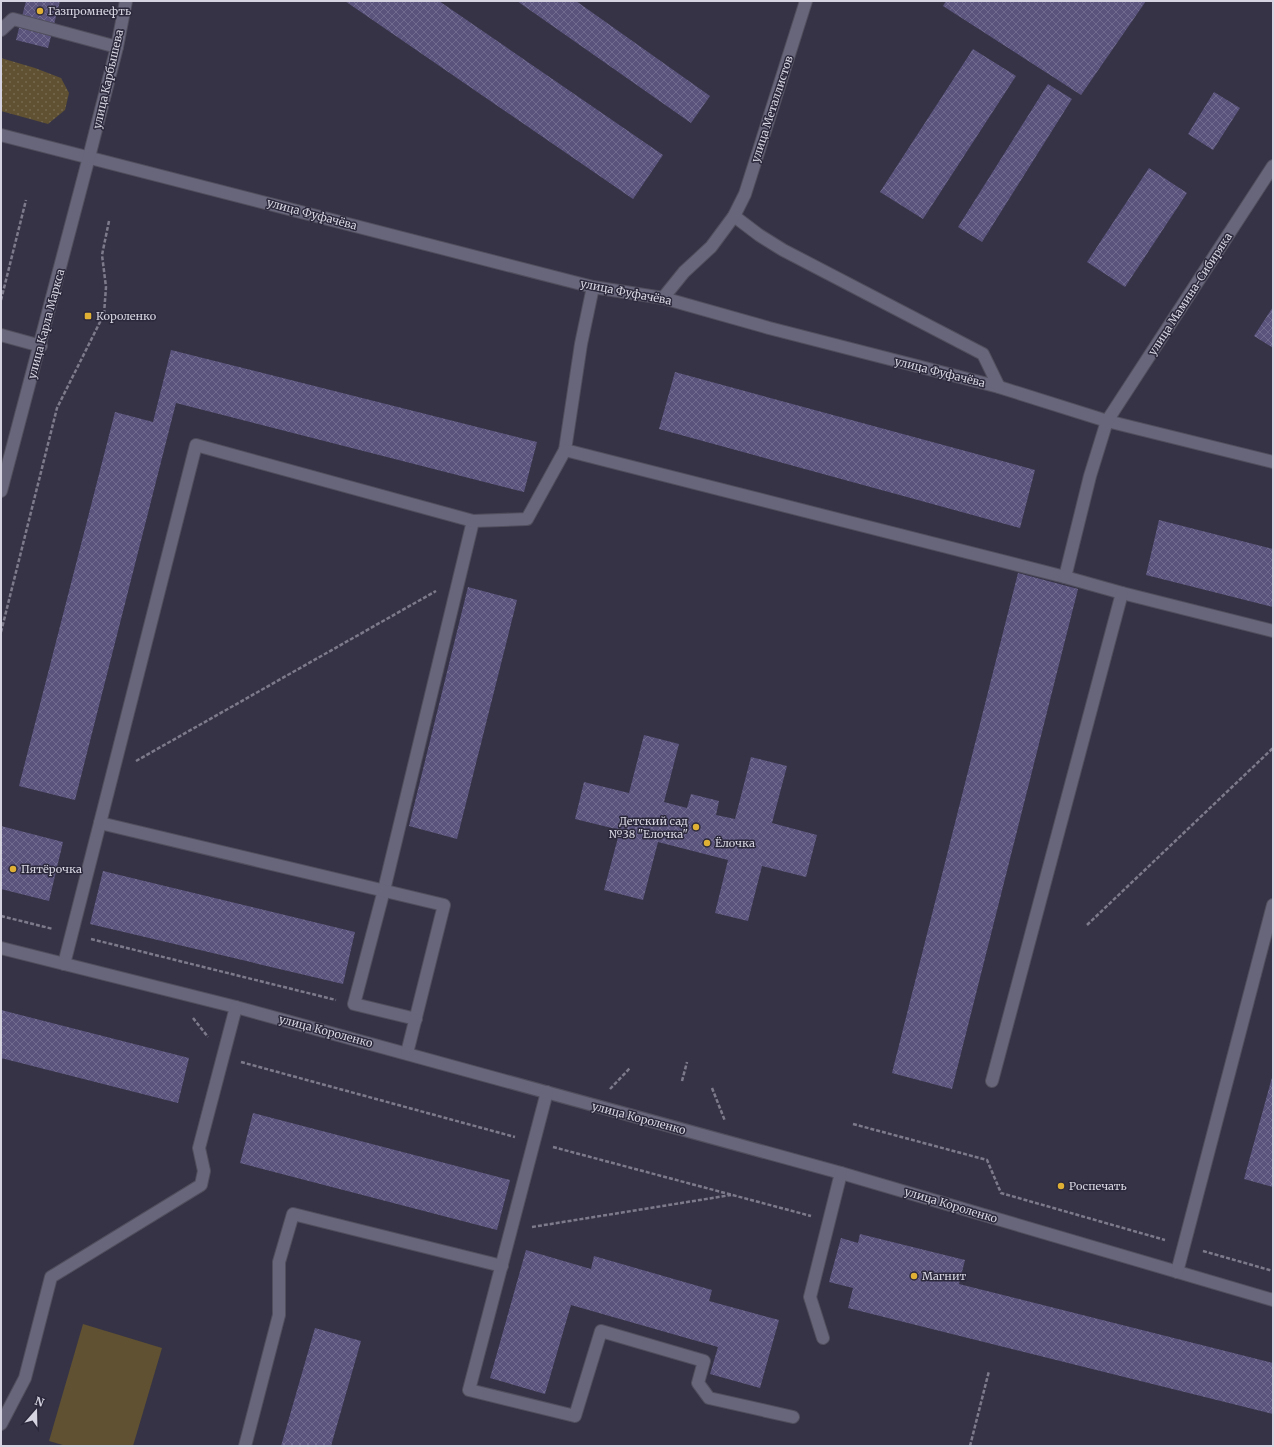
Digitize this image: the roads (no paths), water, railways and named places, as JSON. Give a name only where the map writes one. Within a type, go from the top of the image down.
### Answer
[{"type":"street","name":"улица Карбышева","points":[[90,156],[117,47],[126,1]]},
{"type":"street","name":"улица Металлистов","points":[[663,298],[684,272],[710,247],[734,216],[745,194],[806,1]]},
{"type":"street","points":[[1,30],[13,19],[117,47]]},
{"type":"street","name":"улица Фуфачёва","points":[[1,135],[90,156],[593,287],[663,298],[768,328],[999,387],[1107,421],[1273,462]]},
{"type":"street","name":"улица Карла Маркса","points":[[1,491],[41,346],[90,156]]},
{"type":"street","name":"улица Мамина-Сибиряка","points":[[1065,577],[1090,476],[1107,421],[1273,166]]},
{"type":"street","points":[[734,216],[759,235],[783,250],[983,354],[999,387]]},
{"type":"street","points":[[64,964],[196,445],[472,521],[527,520],[565,450],[581,344],[593,287]]},
{"type":"street","points":[[1,335],[41,346]]},
{"type":"street","points":[[565,450],[1273,631]]},
{"type":"street","points":[[416,1019],[354,1004],[384,890],[472,521]]},
{"type":"street","points":[[992,1081],[1122,593]]},
{"type":"street","points":[[100,823],[444,905],[407,1053]]},
{"type":"street","points":[[1177,1272],[1273,904]]},
{"type":"street","name":"улица Короленко","points":[[1,948],[236,1007],[407,1053],[734,1145],[841,1173],[1273,1300]]},
{"type":"street","points":[[1,1424],[25,1378],[51,1277],[200,1185],[204,1171],[199,1148],[236,1007]]},
{"type":"street","points":[[547,1092],[469,1390],[575,1416],[601,1331],[704,1361],[698,1383],[709,1398],[793,1417]]},
{"type":"street","points":[[823,1338],[810,1297],[841,1173]]},
{"type":"street","points":[[245,1446],[280,1315],[279,1262],[293,1214],[502,1266]]},
{"type":"place","name":"Газпромнефть","points":[[40,11]]},
{"type":"place","name":"Короленко","points":[[88,316]]},
{"type":"place","name":"Детский сад №38 \"Елочка\"","points":[[696,827]]},
{"type":"place","name":"Ёлочка","points":[[707,843]]},
{"type":"place","name":"Пятёрочка","points":[[13,869]]},
{"type":"place","name":"Роспечать","points":[[1061,1186]]},
{"type":"place","name":"Магнит","points":[[914,1276]]}]
